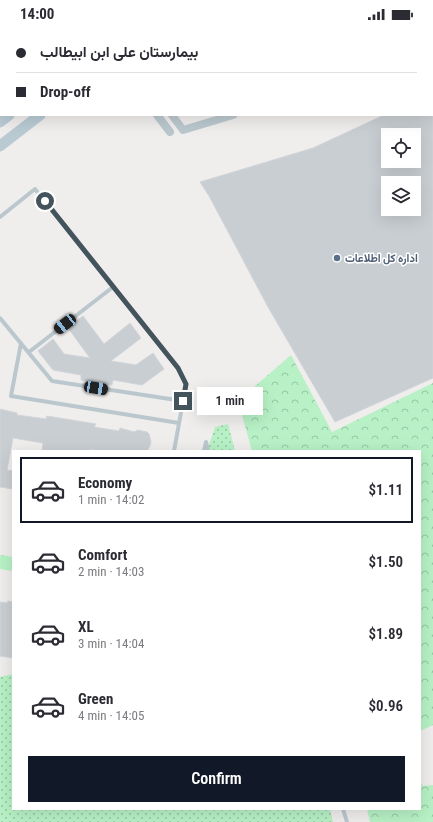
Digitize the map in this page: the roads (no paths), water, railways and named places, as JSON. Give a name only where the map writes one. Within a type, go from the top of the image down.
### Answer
[{"type":"main road","points":[[0,146],[39,116]]},
{"type":"street","points":[[158,116],[170,132]]},
{"type":"street","points":[[173,116],[183,130],[230,116]]},
{"type":"lane","points":[[0,217],[35,189],[178,368],[186,384],[174,450]]},
{"type":"lane","points":[[29,352],[114,287]]},
{"type":"lane","points":[[0,318],[52,381],[183,401]]},
{"type":"lane","points":[[21,343],[11,396],[179,423]]},
{"type":"lane","points":[[204,450],[206,442],[208,450]]},
{"type":"lane","points":[[343,810],[347,822]]},
{"type":"place","name":"اداره کل اطلاعات","points":[[337,258]]}]
